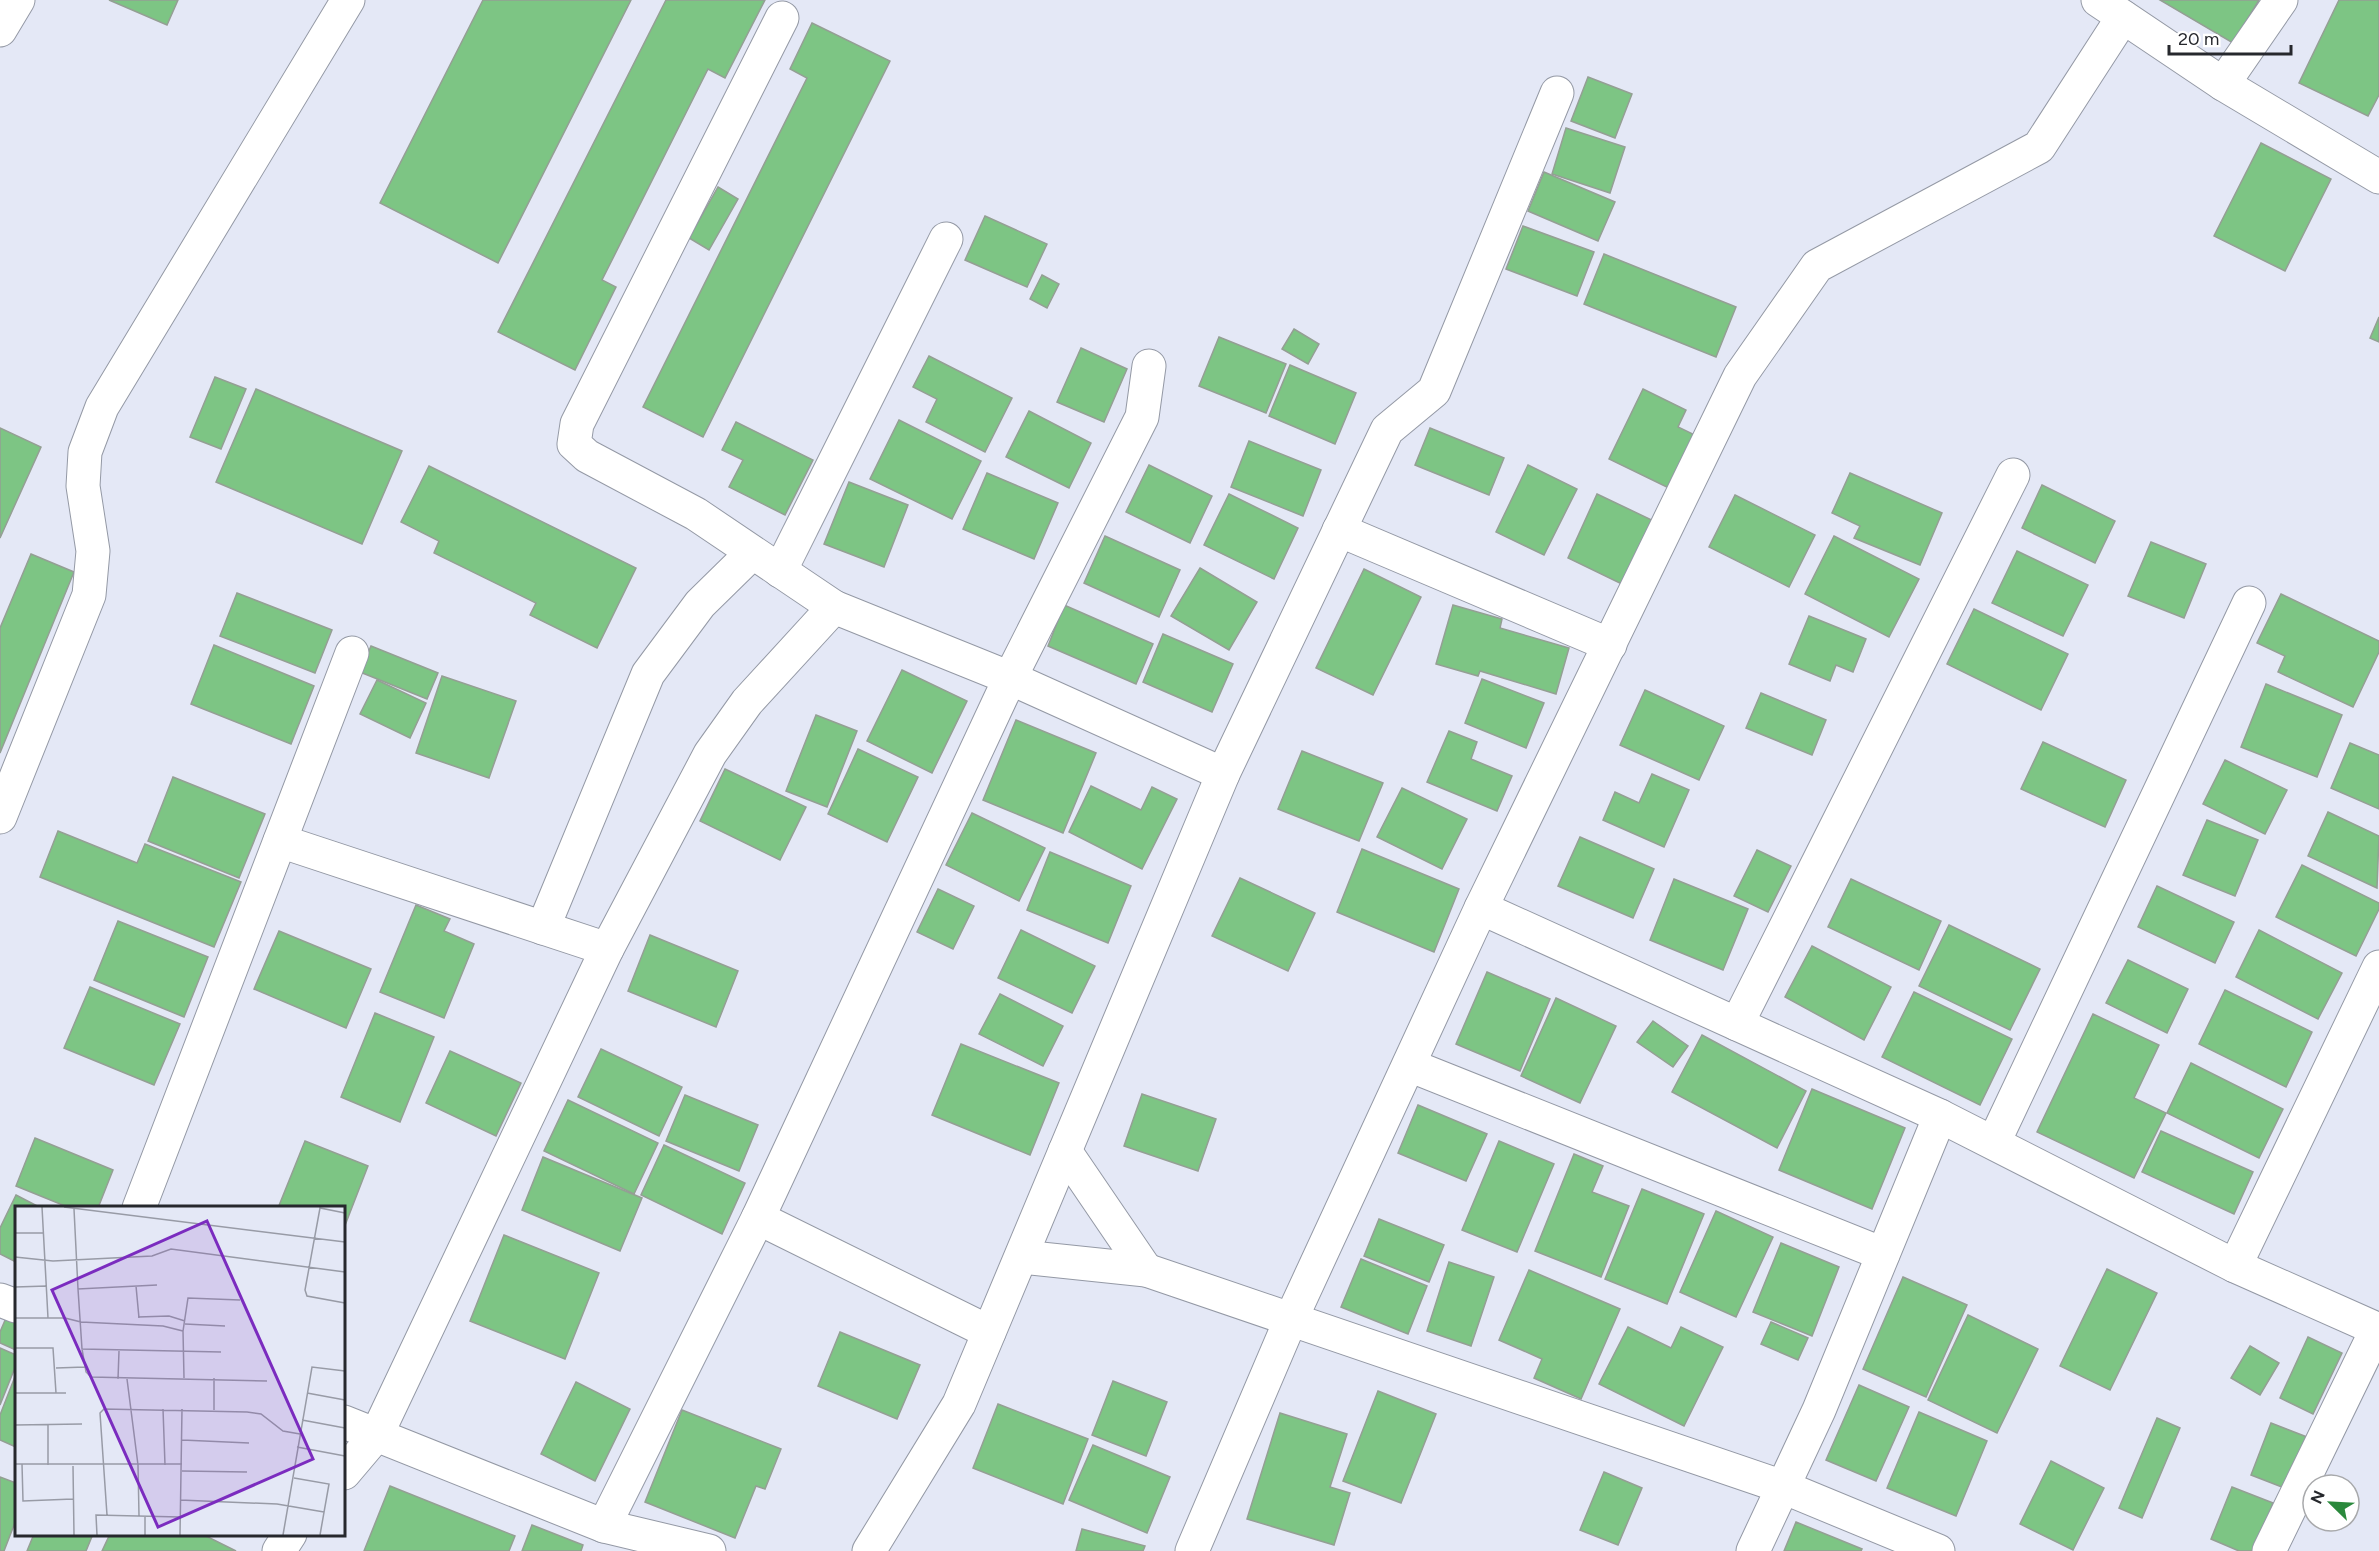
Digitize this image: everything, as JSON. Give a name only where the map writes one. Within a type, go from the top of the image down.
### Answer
[{"type":"street","points":[[0,30],[18,0]]},
{"type":"street","points":[[0,817],[89,595],[93,551],[83,486],[85,452],[102,407],[348,0]]},
{"type":"street","points":[[2223,84],[2282,0]]},
{"type":"street","points":[[1192,1551],[1291,1319],[1481,908],[1740,376],[1817,266],[2038,147],[2110,8],[2223,84],[2379,177]]},
{"type":"street","points":[[782,18],[577,424],[574,444],[587,456],[696,514],[834,607],[1010,678],[1223,774]]},
{"type":"street","points":[[869,1551],[959,1404],[1223,774],[1387,430],[1434,391],[1557,93]]},
{"type":"street","points":[[780,571],[946,239]]},
{"type":"street","points":[[604,1526],[758,1218],[1010,678],[1142,417],[1149,366]]},
{"type":"street","points":[[1737,1024],[2013,475]]},
{"type":"street","points":[[1339,530],[1610,645]]},
{"type":"street","points":[[543,928],[648,674],[700,604],[752,553]]},
{"type":"street","points":[[1994,1142],[2249,603]]},
{"type":"street","points":[[345,1472],[377,1434],[607,950],[710,754],[747,702],[834,607]]},
{"type":"street","points":[[140,1206],[352,653]]},
{"type":"street","points":[[280,841],[607,950]]},
{"type":"street","points":[[1481,908],[1940,1116],[2235,1266],[2378,1329],[2269,1551]]},
{"type":"street","points":[[2235,1266],[2379,967]]},
{"type":"street","points":[[1409,1065],[1883,1254]]},
{"type":"street","points":[[1753,1551],[1819,1410],[1940,1116]]},
{"type":"street","points":[[1065,1151],[1146,1270]]},
{"type":"street","points":[[758,1218],[989,1332]]},
{"type":"street","points":[[1022,1257],[1146,1270],[1783,1487],[1938,1551]]},
{"type":"street","points":[[0,1300],[15,1306]]},
{"type":"street","points":[[345,1422],[604,1526],[709,1551]]},
{"type":"street","points":[[279,1551],[289,1536]]},
{"type":"building","points":[[109,0],[178,0],[167,25]]},
{"type":"building","points":[[483,0],[631,0],[498,263],[380,203]]},
{"type":"building","points":[[666,0],[765,0],[725,78],[708,69],[602,280],[616,287],[575,370],[498,332]]},
{"type":"building","points":[[2160,0],[2259,0],[2233,43]]},
{"type":"building","points":[[2339,0],[2379,0],[2379,95],[2368,116],[2299,83]]},
{"type":"building","points":[[812,23],[890,61],[703,437],[643,407],[807,78],[790,69]]},
{"type":"building","points":[[1588,77],[1632,94],[1615,138],[1571,121]]},
{"type":"building","points":[[1566,128],[1625,147],[1610,193],[1552,174]]},
{"type":"building","points":[[2261,143],[2331,179],[2285,271],[2214,236]]},
{"type":"building","points":[[1544,172],[1615,202],[1598,241],[1528,211]]},
{"type":"building","points":[[718,187],[738,199],[709,250],[689,238]]},
{"type":"building","points":[[985,216],[1047,244],[1027,287],[965,260]]},
{"type":"building","points":[[1523,226],[1594,252],[1577,296],[1506,269]]},
{"type":"building","points":[[1604,254],[1736,307],[1716,357],[1584,304]]},
{"type":"building","points":[[1042,275],[1059,284],[1047,308],[1030,299]]},
{"type":"building","points":[[2379,317],[2379,342],[2370,338]]},
{"type":"building","points":[[1294,329],[1319,344],[1308,364],[1282,349]]},
{"type":"building","points":[[1219,337],[1286,364],[1266,413],[1199,386]]},
{"type":"building","points":[[1081,348],[1127,369],[1104,422],[1057,402]]},
{"type":"building","points":[[929,356],[1012,398],[985,452],[926,422],[937,399],[913,387]]},
{"type":"building","points":[[1290,365],[1356,393],[1335,444],[1269,416]]},
{"type":"building","points":[[215,377],[246,389],[221,449],[190,437]]},
{"type":"building","points":[[256,389],[402,451],[362,544],[216,482]]},
{"type":"building","points":[[1643,389],[1686,410],[1678,427],[1701,438],[1675,491],[1609,459]]},
{"type":"building","points":[[1029,411],[1091,443],[1069,488],[1006,457]]},
{"type":"building","points":[[899,420],[981,461],[952,519],[870,479]]},
{"type":"building","points":[[736,422],[813,460],[785,515],[729,487],[743,460],[722,450]]},
{"type":"building","points":[[0,428],[41,447],[0,538]]},
{"type":"building","points":[[1430,428],[1504,458],[1489,495],[1415,465]]},
{"type":"building","points":[[1249,441],[1321,470],[1303,516],[1231,487]]},
{"type":"building","points":[[1149,465],[1212,496],[1190,543],[1126,512]]},
{"type":"building","points":[[1528,465],[1577,489],[1544,555],[1496,532]]},
{"type":"building","points":[[429,466],[636,568],[597,648],[530,615],[536,603],[434,553],[439,541],[401,522]]},
{"type":"building","points":[[987,473],[1058,503],[1034,559],[963,529]]},
{"type":"building","points":[[1850,473],[1942,513],[1920,565],[1854,538],[1860,526],[1832,513]]},
{"type":"building","points":[[849,482],[908,505],[884,567],[824,544]]},
{"type":"building","points":[[2042,485],[2115,521],[2095,563],[2022,528]]},
{"type":"building","points":[[1229,494],[1298,528],[1274,579],[1204,545]]},
{"type":"building","points":[[1597,494],[1658,523],[1628,587],[1568,558]]},
{"type":"building","points":[[1735,495],[1815,535],[1789,587],[1709,547]]},
{"type":"building","points":[[1105,536],[1180,570],[1159,617],[1084,583]]},
{"type":"building","points":[[1834,536],[1919,579],[1889,637],[1805,594]]},
{"type":"building","points":[[2151,542],[2206,564],[2184,618],[2128,596]]},
{"type":"building","points":[[2017,551],[2088,585],[2063,636],[1992,603]]},
{"type":"building","points":[[31,554],[74,572],[0,753],[0,628]]},
{"type":"building","points":[[1200,568],[1257,602],[1229,650],[1171,616]]},
{"type":"building","points":[[1364,569],[1421,597],[1373,695],[1316,668]]},
{"type":"building","points":[[237,593],[332,630],[315,673],[220,636]]},
{"type":"building","points":[[2281,594],[2379,641],[2379,652],[2353,707],[2278,672],[2285,656],[2257,643]]},
{"type":"building","points":[[1064,605],[1153,644],[1136,684],[1048,646]]},
{"type":"building","points":[[1453,605],[1502,619],[1500,628],[1569,648],[1556,694],[1480,671],[1478,676],[1436,664]]},
{"type":"building","points":[[1974,609],[2068,654],[2041,710],[1947,664]]},
{"type":"building","points":[[1809,616],[1866,639],[1853,672],[1836,665],[1830,681],[1789,664]]},
{"type":"building","points":[[1163,634],[1233,664],[1212,712],[1143,682]]},
{"type":"building","points":[[214,645],[314,686],[291,744],[191,704]]},
{"type":"building","points":[[371,646],[438,673],[427,699],[360,672]]},
{"type":"building","points":[[902,670],[967,701],[932,773],[867,741]]},
{"type":"building","points":[[442,676],[516,701],[489,778],[416,753]]},
{"type":"building","points":[[1482,679],[1544,703],[1526,748],[1465,723]]},
{"type":"building","points":[[377,680],[426,703],[410,738],[360,714]]},
{"type":"building","points":[[2266,684],[2342,715],[2317,777],[2241,747]]},
{"type":"building","points":[[1645,690],[1724,726],[1699,780],[1620,745]]},
{"type":"building","points":[[1761,693],[1826,720],[1812,755],[1746,728]]},
{"type":"building","points":[[816,715],[857,731],[827,807],[786,791]]},
{"type":"building","points":[[1016,720],[1096,753],[1063,833],[983,800]]},
{"type":"building","points":[[1449,731],[1477,742],[1471,759],[1512,776],[1497,811],[1427,782]]},
{"type":"building","points":[[2043,742],[2126,780],[2105,827],[2021,789]]},
{"type":"building","points":[[2350,743],[2379,755],[2379,809],[2331,788]]},
{"type":"building","points":[[858,749],[918,777],[887,842],[828,814]]},
{"type":"building","points":[[1302,751],[1383,783],[1359,841],[1278,809]]},
{"type":"building","points":[[2225,760],[2287,790],[2265,834],[2203,804]]},
{"type":"building","points":[[725,769],[806,807],[780,860],[700,821]]},
{"type":"building","points":[[1652,774],[1689,790],[1664,847],[1603,820],[1615,792],[1639,803]]},
{"type":"building","points":[[173,777],[265,814],[239,878],[148,841]]},
{"type":"building","points":[[1091,786],[1141,810],[1152,787],[1177,799],[1142,869],[1069,832]]},
{"type":"building","points":[[1402,788],[1467,819],[1442,869],[1377,837]]},
{"type":"building","points":[[2328,812],[2379,836],[2377,888],[2308,856]]},
{"type":"building","points":[[972,813],[1045,848],[1019,901],[946,865]]},
{"type":"building","points":[[2207,820],[2258,840],[2235,896],[2183,875]]},
{"type":"building","points":[[58,831],[137,863],[145,844],[241,882],[214,947],[40,877]]},
{"type":"building","points":[[1580,837],[1654,869],[1633,918],[1558,886]]},
{"type":"building","points":[[1362,849],[1459,889],[1434,952],[1337,912]]},
{"type":"building","points":[[1757,850],[1791,866],[1768,912],[1734,896]]},
{"type":"building","points":[[1050,852],[1131,886],[1108,943],[1027,910]]},
{"type":"building","points":[[2302,865],[2379,903],[2379,909],[2356,956],[2276,917]]},
{"type":"building","points":[[1240,878],[1315,913],[1288,971],[1212,936]]},
{"type":"building","points":[[1674,879],[1748,909],[1723,970],[1650,940]]},
{"type":"building","points":[[1851,879],[1941,921],[1919,970],[1828,927]]},
{"type":"building","points":[[2157,886],[2234,922],[2215,963],[2138,927]]},
{"type":"building","points":[[938,889],[974,906],[953,949],[917,932]]},
{"type":"building","points":[[416,905],[450,919],[444,931],[474,944],[444,1018],[380,992]]},
{"type":"building","points":[[118,921],[208,957],[184,1017],[94,980]]},
{"type":"building","points":[[1949,925],[2040,969],[2010,1030],[1919,986]]},
{"type":"building","points":[[1021,930],[1095,966],[1072,1013],[998,978]]},
{"type":"building","points":[[2259,930],[2342,973],[2318,1019],[2236,977]]},
{"type":"building","points":[[279,931],[371,969],[346,1028],[254,989]]},
{"type":"building","points":[[650,935],[738,971],[716,1027],[628,991]]},
{"type":"building","points":[[1812,946],[1891,987],[1864,1040],[1785,997]]},
{"type":"building","points":[[2128,960],[2188,989],[2167,1033],[2106,1003]]},
{"type":"building","points":[[1487,972],[1550,999],[1520,1071],[1456,1044]]},
{"type":"building","points":[[90,987],[180,1024],[154,1085],[64,1048]]},
{"type":"building","points":[[2225,990],[2312,1032],[2286,1087],[2199,1044]]},
{"type":"building","points":[[1914,992],[2012,1039],[1980,1105],[1882,1057]]},
{"type":"building","points":[[1000,994],[1063,1026],[1043,1066],[979,1034]]},
{"type":"building","points":[[1556,998],[1616,1026],[1580,1103],[1521,1076]]},
{"type":"building","points":[[375,1013],[434,1037],[400,1122],[341,1097]]},
{"type":"building","points":[[2093,1014],[2159,1045],[2134,1098],[2166,1113],[2134,1178],[2037,1132]]},
{"type":"building","points":[[1653,1021],[1688,1046],[1673,1067],[1637,1042]]},
{"type":"building","points":[[1702,1035],[1806,1091],[1777,1148],[1672,1092]]},
{"type":"building","points":[[961,1044],[1059,1083],[1030,1155],[932,1115]]},
{"type":"building","points":[[601,1049],[682,1087],[659,1136],[578,1097]]},
{"type":"building","points":[[450,1051],[521,1083],[496,1136],[426,1103]]},
{"type":"building","points":[[2191,1063],[2283,1109],[2259,1158],[2167,1113]]},
{"type":"building","points":[[1812,1089],[1905,1128],[1872,1209],[1779,1170]]},
{"type":"building","points":[[1142,1094],[1216,1119],[1198,1171],[1124,1146]]},
{"type":"building","points":[[685,1095],[758,1125],[739,1171],[666,1141]]},
{"type":"building","points":[[568,1100],[658,1143],[634,1194],[544,1151]]},
{"type":"building","points":[[1418,1105],[1487,1134],[1466,1181],[1398,1153]]},
{"type":"building","points":[[2161,1131],[2253,1172],[2234,1214],[2142,1172]]},
{"type":"building","points":[[35,1138],[113,1170],[99,1206],[65,1206],[16,1186]]},
{"type":"building","points":[[305,1141],[368,1166],[345,1225],[345,1206],[279,1206]]},
{"type":"building","points":[[1499,1141],[1554,1164],[1517,1252],[1462,1230]]},
{"type":"building","points":[[664,1145],[745,1183],[722,1234],[641,1195]]},
{"type":"building","points":[[1574,1154],[1603,1166],[1592,1192],[1629,1206],[1601,1277],[1535,1251]]},
{"type":"building","points":[[543,1157],[642,1198],[620,1251],[522,1210]]},
{"type":"building","points":[[1642,1189],[1704,1214],[1667,1304],[1605,1279]]},
{"type":"building","points":[[16,1195],[37,1206],[15,1206],[15,1262],[0,1254],[0,1228]]},
{"type":"building","points":[[1716,1211],[1773,1237],[1736,1317],[1680,1292]]},
{"type":"building","points":[[1379,1219],[1444,1245],[1429,1282],[1364,1256]]},
{"type":"building","points":[[504,1235],[599,1273],[565,1359],[470,1321]]},
{"type":"building","points":[[1781,1243],[1839,1267],[1812,1336],[1753,1312]]},
{"type":"building","points":[[1361,1259],[1427,1286],[1408,1334],[1341,1307]]},
{"type":"building","points":[[1449,1262],[1494,1277],[1471,1346],[1427,1331]]},
{"type":"building","points":[[2107,1269],[2157,1293],[2110,1390],[2060,1366]]},
{"type":"building","points":[[1529,1270],[1620,1309],[1581,1399],[1534,1378],[1542,1359],[1499,1340]]},
{"type":"building","points":[[1903,1277],[1967,1305],[1926,1397],[1863,1369]]},
{"type":"building","points":[[1968,1315],[2038,1349],[1997,1433],[1928,1400]]},
{"type":"building","points":[[6,1318],[15,1322],[15,1350],[0,1343],[0,1332]]},
{"type":"building","points":[[1771,1322],[1808,1338],[1798,1360],[1761,1344]]},
{"type":"building","points":[[1628,1327],[1671,1348],[1681,1327],[1723,1347],[1684,1426],[1599,1384]]},
{"type":"building","points":[[840,1332],[920,1365],[897,1419],[818,1386]]},
{"type":"building","points":[[2308,1337],[2342,1353],[2313,1414],[2280,1398]]},
{"type":"building","points":[[2250,1346],[2279,1363],[2260,1395],[2231,1378]]},
{"type":"building","points":[[0,1348],[15,1355],[15,1368],[0,1405]]},
{"type":"building","points":[[15,1377],[15,1447],[0,1440],[0,1415]]},
{"type":"building","points":[[1113,1381],[1167,1402],[1146,1456],[1092,1435]]},
{"type":"building","points":[[576,1382],[630,1409],[595,1481],[541,1454]]},
{"type":"building","points":[[1859,1385],[1909,1407],[1876,1481],[1826,1460]]},
{"type":"building","points":[[1378,1391],[1436,1414],[1401,1503],[1343,1481]]},
{"type":"building","points":[[998,1404],[1088,1439],[1063,1504],[973,1468]]},
{"type":"building","points":[[682,1410],[781,1449],[765,1489],[756,1486],[735,1538],[645,1502]]},
{"type":"building","points":[[1919,1412],[1987,1441],[1956,1516],[1887,1488]]},
{"type":"building","points":[[1280,1413],[1347,1434],[1330,1487],[1350,1493],[1334,1545],[1247,1519]]},
{"type":"building","points":[[2157,1418],[2180,1428],[2142,1518],[2119,1508]]},
{"type":"building","points":[[2271,1423],[2307,1437],[2287,1489],[2251,1475]]},
{"type":"building","points":[[1093,1445],[1170,1477],[1147,1533],[1069,1500]]},
{"type":"building","points":[[2051,1461],[2104,1488],[2073,1550],[2020,1524]]},
{"type":"building","points":[[1604,1472],[1642,1488],[1618,1545],[1580,1530]]},
{"type":"building","points":[[0,1477],[15,1483],[15,1523],[4,1551],[0,1551]]},
{"type":"building","points":[[390,1486],[515,1536],[509,1551],[364,1551]]},
{"type":"building","points":[[2232,1487],[2273,1503],[2254,1551],[2239,1551],[2211,1539]]},
{"type":"building","points":[[1796,1522],[1862,1549],[1861,1551],[1784,1551]]},
{"type":"building","points":[[532,1525],[583,1545],[581,1551],[522,1551]]},
{"type":"building","points":[[1082,1529],[1145,1546],[1143,1551],[1076,1551]]},
{"type":"building","points":[[33,1536],[92,1536],[86,1551],[27,1551]]},
{"type":"building","points":[[109,1536],[206,1536],[236,1551],[102,1551]]}]
